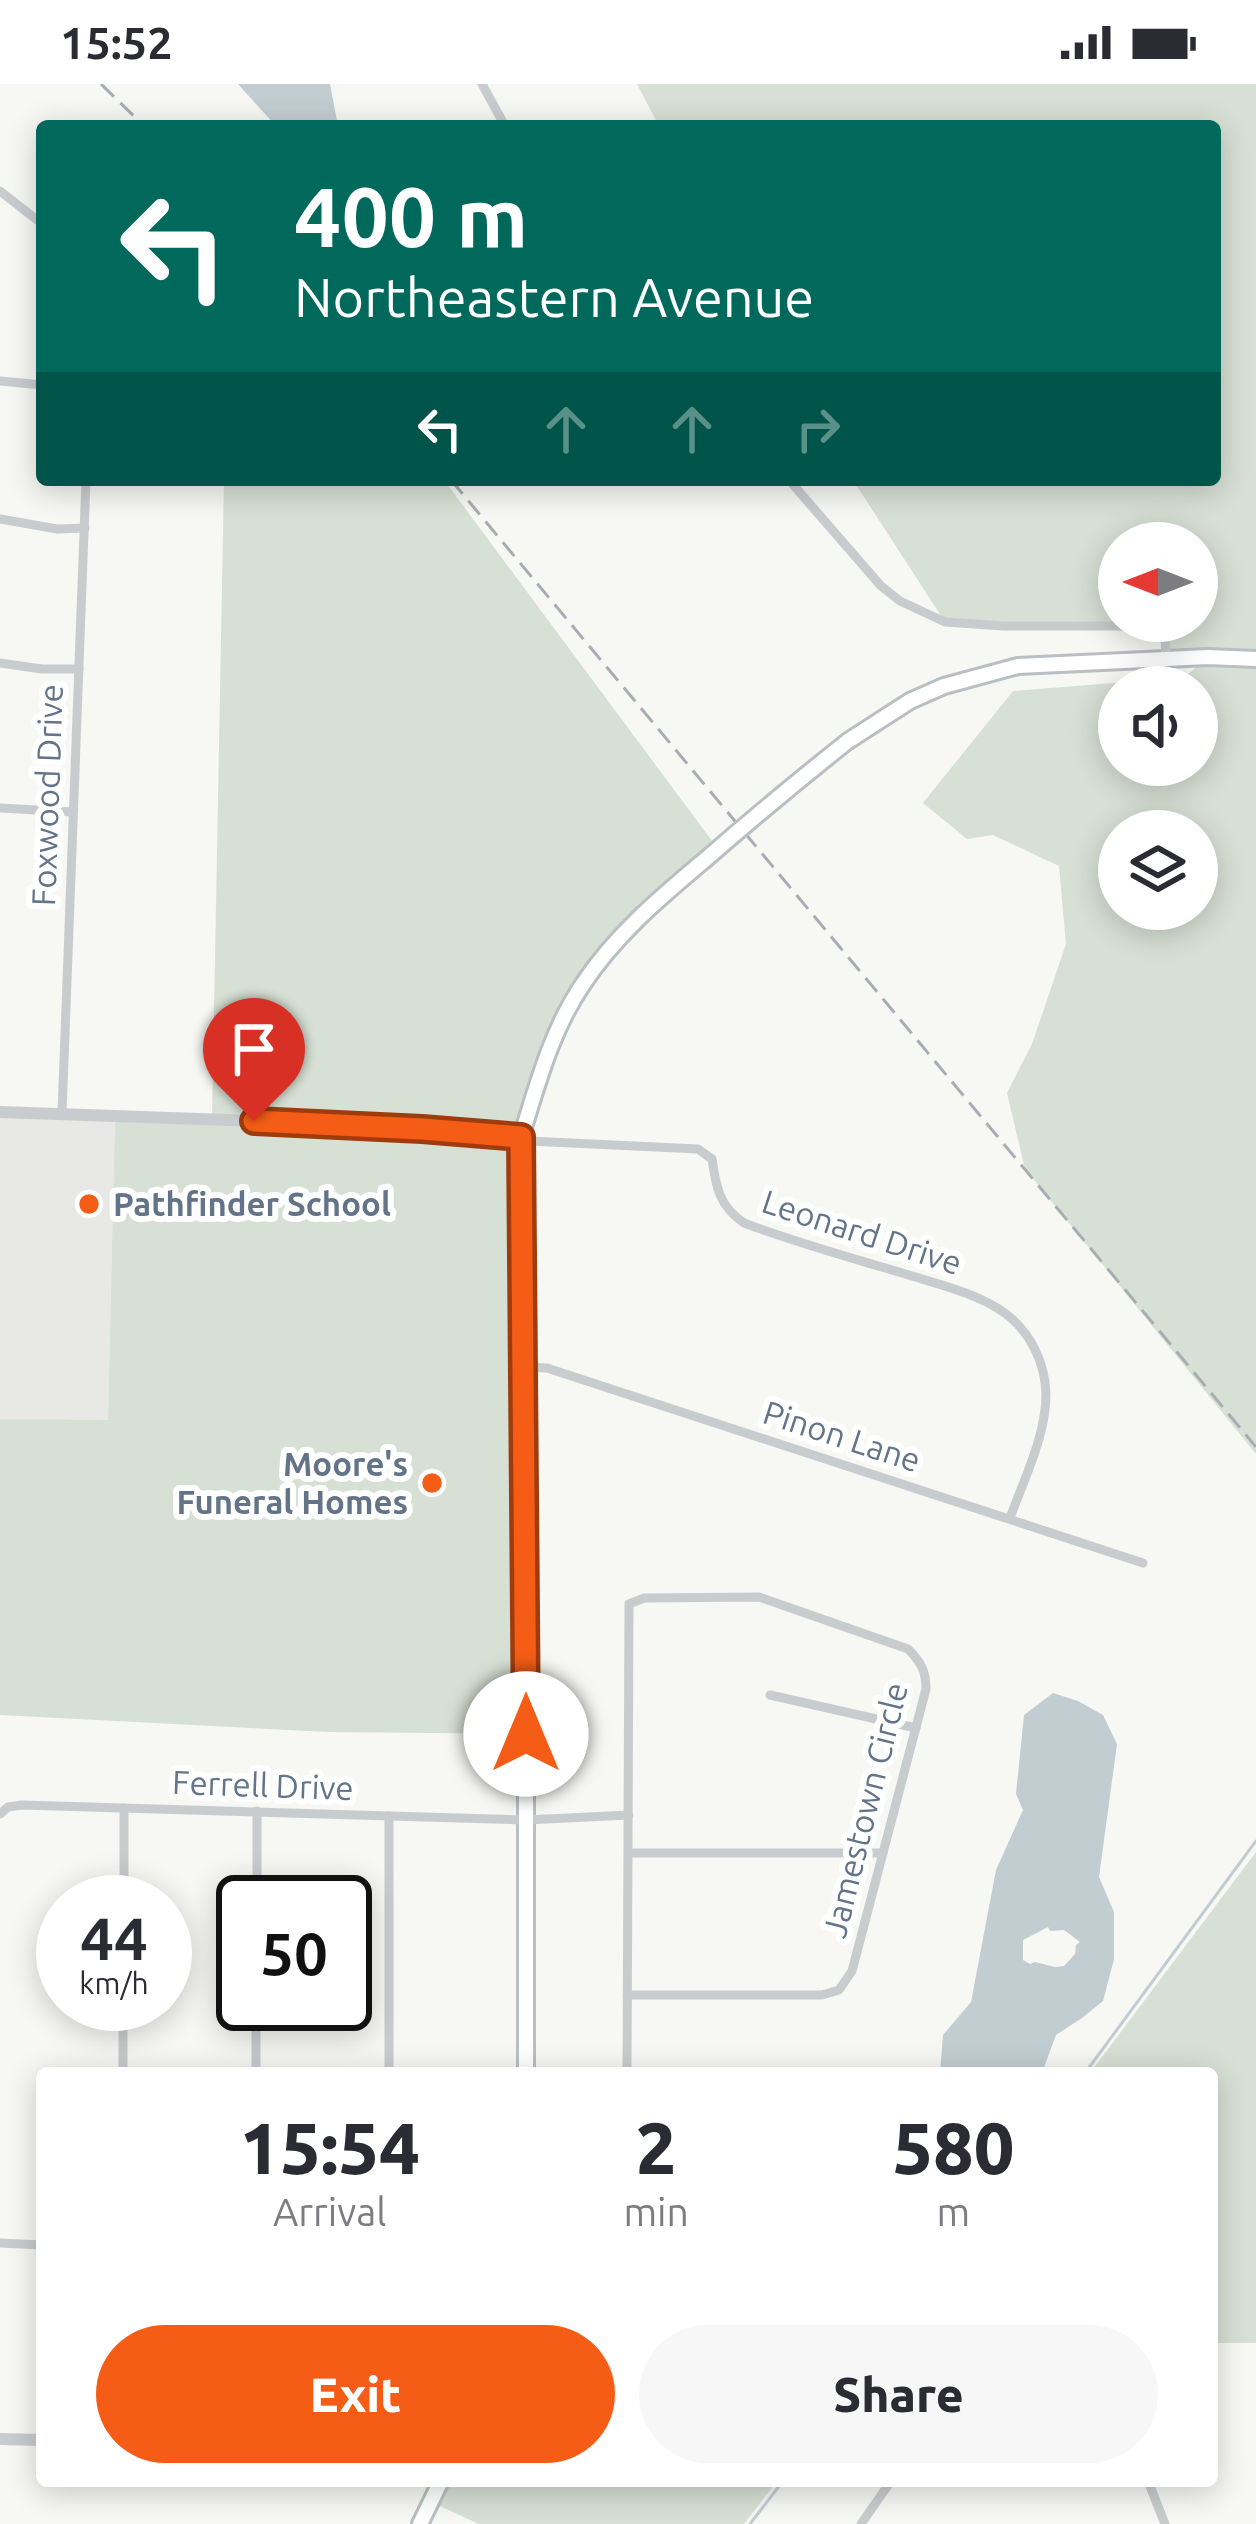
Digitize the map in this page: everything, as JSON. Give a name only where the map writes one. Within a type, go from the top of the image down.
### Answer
[{"type":"main road","points":[[526,2067],[521,1137],[557,1029],[582,984],[648,908],[848,741],[910,701],[944,686],[1018,666],[1256,659]]},
{"type":"main road","points":[[420,2524],[438,2487]]},
{"type":"street","points":[[482,84],[502,120]]},
{"type":"street","points":[[0,191],[36,219]]},
{"type":"street","points":[[0,381],[36,384]]},
{"type":"street","name":"Foxwood Drive","points":[[62,1113],[86,486]]},
{"type":"street","points":[[794,486],[881,586],[920,612],[945,622],[983,626],[1152,626],[1165,637],[1166,660]]},
{"type":"street","points":[[0,520],[57,529],[85,528]]},
{"type":"street","points":[[0,662],[79,669]]},
{"type":"street","points":[[0,808],[74,812]]},
{"type":"street","points":[[0,1112],[363,1125],[521,1137]]},
{"type":"street","name":"Leonard Drive","points":[[521,1137],[698,1149],[712,1159],[722,1201],[744,1223],[937,1283],[1004,1312],[1028,1336],[1036,1352],[1046,1396],[1041,1429],[1010,1518]]},
{"type":"street","name":"Pinon Lane","points":[[524,1367],[547,1368],[1143,1563]]},
{"type":"street","name":"Jamestown Circle","points":[[628,1995],[822,1995],[839,1990],[852,1971],[926,1689],[926,1673],[919,1659],[908,1649],[759,1597],[644,1598],[629,1604],[629,1815]]},
{"type":"street","points":[[770,1695],[916,1728]]},
{"type":"street","name":"Ferrell Drive","points":[[0,1814],[22,1805],[526,1820],[629,1815]]},
{"type":"street","points":[[124,1808],[124,1875]]},
{"type":"street","points":[[257,1811],[257,1875]]},
{"type":"street","points":[[628,2067],[629,1815]]},
{"type":"street","points":[[388,1816],[389,2067]]},
{"type":"street","points":[[629,1853],[883,1853]]},
{"type":"street","points":[[123,2031],[123,2067]]},
{"type":"street","points":[[256,2031],[256,2067]]},
{"type":"street","points":[[0,2243],[36,2245]]},
{"type":"street","points":[[0,2439],[36,2440]]},
{"type":"street","points":[[861,2524],[887,2487]]},
{"type":"street","points":[[1150,2487],[1165,2524]]},
{"type":"shaded area","points":[[238,84],[330,84],[337,120],[271,120]]},
{"type":"shaded area","points":[[637,84],[1256,84],[1256,1454],[1025,1169],[1007,1093],[1032,1044],[1066,944],[1059,866],[993,835],[967,839],[923,803],[1013,691],[1098,684],[1098,786],[1218,786],[1218,666],[1198,666],[1207,658],[1168,657],[1166,642],[1218,642],[1218,522],[1098,522],[1098,625],[945,622],[857,486],[1221,486],[1221,120],[656,120]]},
{"type":"shaded area","points":[[224,486],[448,486],[718,849],[648,908],[582,984],[521,1137],[526,1734],[328,1732],[0,1715],[0,1419],[108,1420],[115,1115],[212,1119]]},
{"type":"shaded area","points":[[0,1112],[115,1115],[108,1421],[0,1419]]},
{"type":"shaded area","points":[[1053,1693],[1103,1715],[1117,1744],[1099,1877],[1114,1912],[1114,1959],[1103,2001],[1056,2035],[1044,2067],[940,2067],[943,2035],[971,2002],[996,1870],[1023,1810],[1016,1794],[1024,1715]],"holes":[[[1048,1927],[1064,1930],[1080,1942],[1064,1966],[1023,1960],[1023,1940]]]},
{"type":"shaded area","points":[[1256,1852],[1256,2343],[1218,2343],[1218,2067],[1095,2067]]},
{"type":"shaded area","points":[[438,2487],[772,2487],[744,2524],[479,2524],[431,2502]]},
{"type":"waterway","points":[[1089,2067],[1256,1841]]},
{"type":"waterway","points":[[750,2524],[778,2487]]},
{"type":"railway","points":[[101,84],[138,120]]},
{"type":"railway","points":[[456,486],[1256,1447]]},
{"type":"place","name":"Pathfinder School","points":[[89,1204]]},
{"type":"place","name":"Moore's Funeral Homes","points":[[432,1483]]},
{"type":"route","points":[[254,1121],[521,1137],[526,1734]]}]
